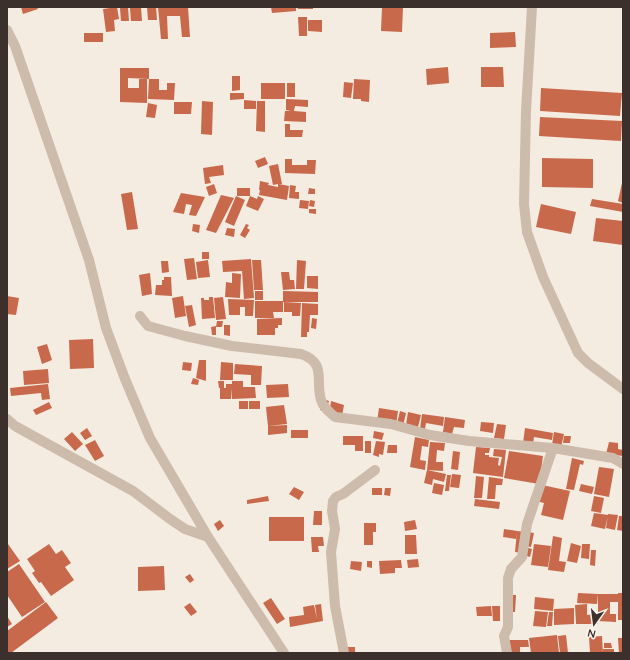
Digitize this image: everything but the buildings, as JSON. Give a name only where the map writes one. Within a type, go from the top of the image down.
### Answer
[{"type":"street","points":[[532,7],[526,111],[524,197],[524,215],[527,232],[543,277],[578,353],[588,363],[623,389]]},
{"type":"street","points":[[7,30],[15,46],[89,260],[106,328],[125,379],[150,438],[208,537],[284,653]]},
{"type":"street","points":[[140,316],[148,326],[184,336],[232,346],[307,356],[316,363],[319,368],[320,399],[328,412],[335,417],[391,424],[430,435],[521,446],[554,448],[612,458],[623,464]]},
{"type":"street","points":[[7,419],[15,426],[133,491],[185,529],[208,537]]},
{"type":"street","points":[[506,653],[504,636],[508,627],[508,578],[511,569],[522,557],[527,524],[554,448]]},
{"type":"street","points":[[344,653],[335,606],[331,552],[335,529],[332,511],[333,501],[336,497],[343,494],[374,470]]}]
